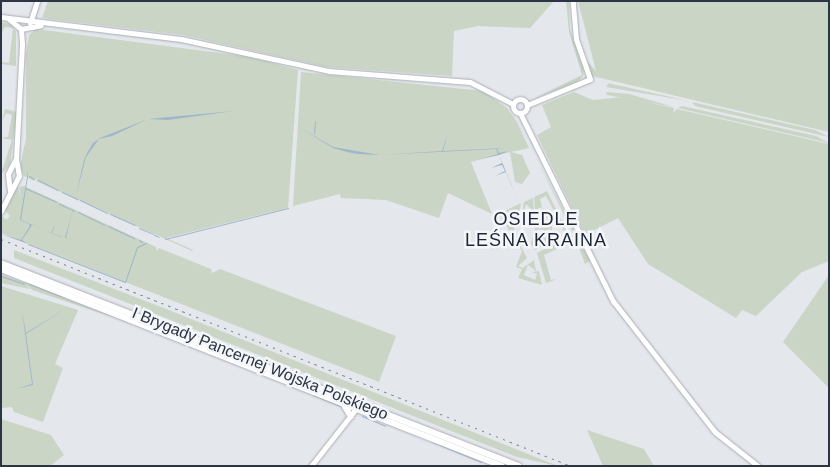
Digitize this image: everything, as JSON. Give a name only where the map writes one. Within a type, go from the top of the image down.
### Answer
[{"type":"main road","name":"I Brygady Pancernej Wojska Polskiego","points":[[1,263],[358,406],[502,466]]},
{"type":"main road","name":"I Brygady Pancernej Wojska Polskiego","points":[[1,269],[343,403],[358,406],[519,466]]},
{"type":"main road","points":[[343,403],[351,416]]},
{"type":"street","points":[[1,17],[206,43],[329,71],[463,81],[514,102],[527,103],[590,79],[572,11],[573,1]]},
{"type":"street","points":[[1,211],[11,194],[18,172],[16,159],[23,28],[25,20],[35,6],[44,22]]},
{"type":"street","points":[[1,17],[23,28],[54,24]]},
{"type":"street","points":[[23,28],[25,20]]},
{"type":"street","points":[[514,102],[522,113],[526,125],[613,301],[715,432],[758,466]]},
{"type":"street","points":[[522,113],[527,103]]},
{"type":"street","points":[[11,194],[9,179],[16,159]]},
{"type":"street","points":[[12,170],[18,172]]},
{"type":"street","points":[[9,179],[17,180]]},
{"type":"street","points":[[311,466],[358,406]]},
{"type":"green space","points":[[48,1],[554,1],[530,28],[478,26],[454,31],[452,76],[327,67],[183,35],[42,18]]},
{"type":"green space","points":[[566,1],[569,1],[570,29],[584,70],[583,76],[577,82],[533,99],[582,75],[569,32]]},
{"type":"green space","points":[[578,1],[829,1],[829,132],[592,76],[586,60],[596,71]]},
{"type":"green space","points":[[1,22],[11,24],[16,32],[16,66],[1,64],[1,53],[2,62],[9,63],[13,28],[5,27],[1,34]]},
{"type":"green space","points":[[68,28],[184,41],[227,49],[292,65],[192,44]]},
{"type":"green space","points":[[36,29],[250,57],[298,70],[288,208],[166,238],[192,251],[36,181],[38,177],[34,181],[24,176],[20,166],[26,139],[26,55],[29,35]]},
{"type":"green space","points":[[301,72],[483,91],[507,108],[517,122],[529,148],[511,152],[522,155],[530,173],[522,184],[515,182],[510,152],[471,162],[492,214],[448,193],[439,218],[386,200],[341,198],[340,194],[293,206]]},
{"type":"green space","points":[[325,72],[458,84],[319,73]]},
{"type":"green space","points":[[609,83],[612,84],[689,101],[606,87]]},
{"type":"green space","points":[[574,92],[593,100],[623,97],[674,108],[673,113],[677,109],[829,144],[829,261],[802,272],[756,316],[742,310],[736,318],[648,264],[618,218],[585,235],[537,135],[551,127],[542,105]]},
{"type":"green space","points":[[606,92],[629,94],[674,107],[607,95]]},
{"type":"green space","points":[[692,102],[815,130],[829,137],[695,106]]},
{"type":"green space","points":[[682,106],[816,136],[829,143],[678,108]]},
{"type":"green space","points":[[5,109],[17,112],[10,165],[1,174],[12,140],[1,138],[8,137],[12,115],[6,113],[2,121]]},
{"type":"green space","points":[[539,164],[590,261],[585,264],[575,237]]},
{"type":"green space","points":[[24,186],[156,247],[157,251],[159,248],[211,269],[212,273],[220,269],[396,336],[379,382],[1,233],[1,214],[6,220],[10,216],[5,210],[14,189],[18,187],[21,198],[19,187]]},
{"type":"green space","points":[[547,191],[572,242],[544,255],[551,280],[557,279],[546,283],[537,253],[567,238],[559,221],[552,224],[552,233],[547,222],[555,213],[546,196],[540,199],[542,207],[535,210],[534,197]]},
{"type":"green space","points":[[533,198],[534,212],[526,204],[523,215],[529,218],[532,214],[531,220],[521,219],[524,202]]},
{"type":"green space","points":[[521,203],[518,219],[516,212],[511,210],[508,222],[514,225],[518,220],[513,232],[527,258],[518,266],[523,268],[534,260],[536,271],[528,265],[524,275],[535,280],[537,274],[532,272],[539,271],[542,285],[518,278],[522,269],[516,267],[522,251],[499,214]]},
{"type":"green space","points":[[542,208],[548,214],[542,220],[536,214]]},
{"type":"green space","points":[[537,220],[546,222],[551,233],[544,235],[544,230],[538,229],[535,242],[541,244],[544,237],[552,240],[535,250],[531,244]]},
{"type":"green space","points":[[14,250],[558,466],[517,457],[14,258]]},
{"type":"green space","points":[[1,274],[25,283],[30,289],[1,283]]},
{"type":"green space","points":[[829,275],[829,388],[783,342]]},
{"type":"green space","points":[[23,280],[151,330],[32,290]]},
{"type":"green space","points":[[1,286],[78,310],[55,364],[63,368],[43,422],[14,412],[12,407],[1,408]]},
{"type":"green space","points":[[1,419],[51,435],[64,455],[50,466],[1,466]]},
{"type":"green space","points":[[587,430],[644,449],[654,466],[603,466]]},
{"type":"water","points":[[234,111],[168,120],[148,119]]},
{"type":"water","points":[[148,119],[112,136],[99,139],[86,157],[75,199],[84,160],[93,143],[100,138]]},
{"type":"water","points":[[294,124],[333,147],[380,155],[358,154],[333,148]]},
{"type":"water","points":[[448,132],[443,151],[504,148],[497,149],[499,153],[509,151],[481,159],[498,154],[496,149],[380,155],[442,151]]},
{"type":"water","points":[[499,155],[518,201],[506,172],[495,176],[505,171],[502,165],[491,168],[502,163]]},
{"type":"water","points":[[28,171],[21,220],[44,230],[32,225],[22,240],[28,244],[1,234],[21,240],[30,226],[20,220]]},
{"type":"water","points":[[68,307],[26,334],[33,385],[15,389],[32,384],[22,312],[26,333]]},
{"type":"waterway","points":[[314,133],[315,121]]},
{"type":"waterway","points":[[29,176],[34,179]]},
{"type":"waterway","points":[[38,180],[58,190]]},
{"type":"waterway","points":[[25,188],[56,202]]},
{"type":"waterway","points":[[62,192],[77,199]]},
{"type":"waterway","points":[[80,200],[107,213]]},
{"type":"waterway","points":[[59,204],[75,211]]},
{"type":"waterway","points":[[165,239],[288,208]]},
{"type":"waterway","points":[[78,212],[105,225]]},
{"type":"waterway","points":[[110,214],[135,225]]},
{"type":"waterway","points":[[108,226],[134,238]]},
{"type":"waterway","points":[[139,228],[153,234]]},
{"type":"waterway","points":[[154,235],[159,237]]},
{"type":"waterway","points":[[28,244],[125,282],[137,247],[146,243]]},
{"type":"waterway","points":[[1,276],[24,284]]},
{"type":"waterway","points":[[30,284],[62,296]]},
{"type":"waterway","points":[[313,395],[343,407]]},
{"type":"waterway","points":[[362,416],[385,426]]},
{"type":"waterway","points":[[433,442],[481,462]]},
{"type":"railway","points":[[1,239],[571,466]]},
{"type":"district","name":"OSIEDLE LEŚNA KRAINA","points":[[536,230]]}]
